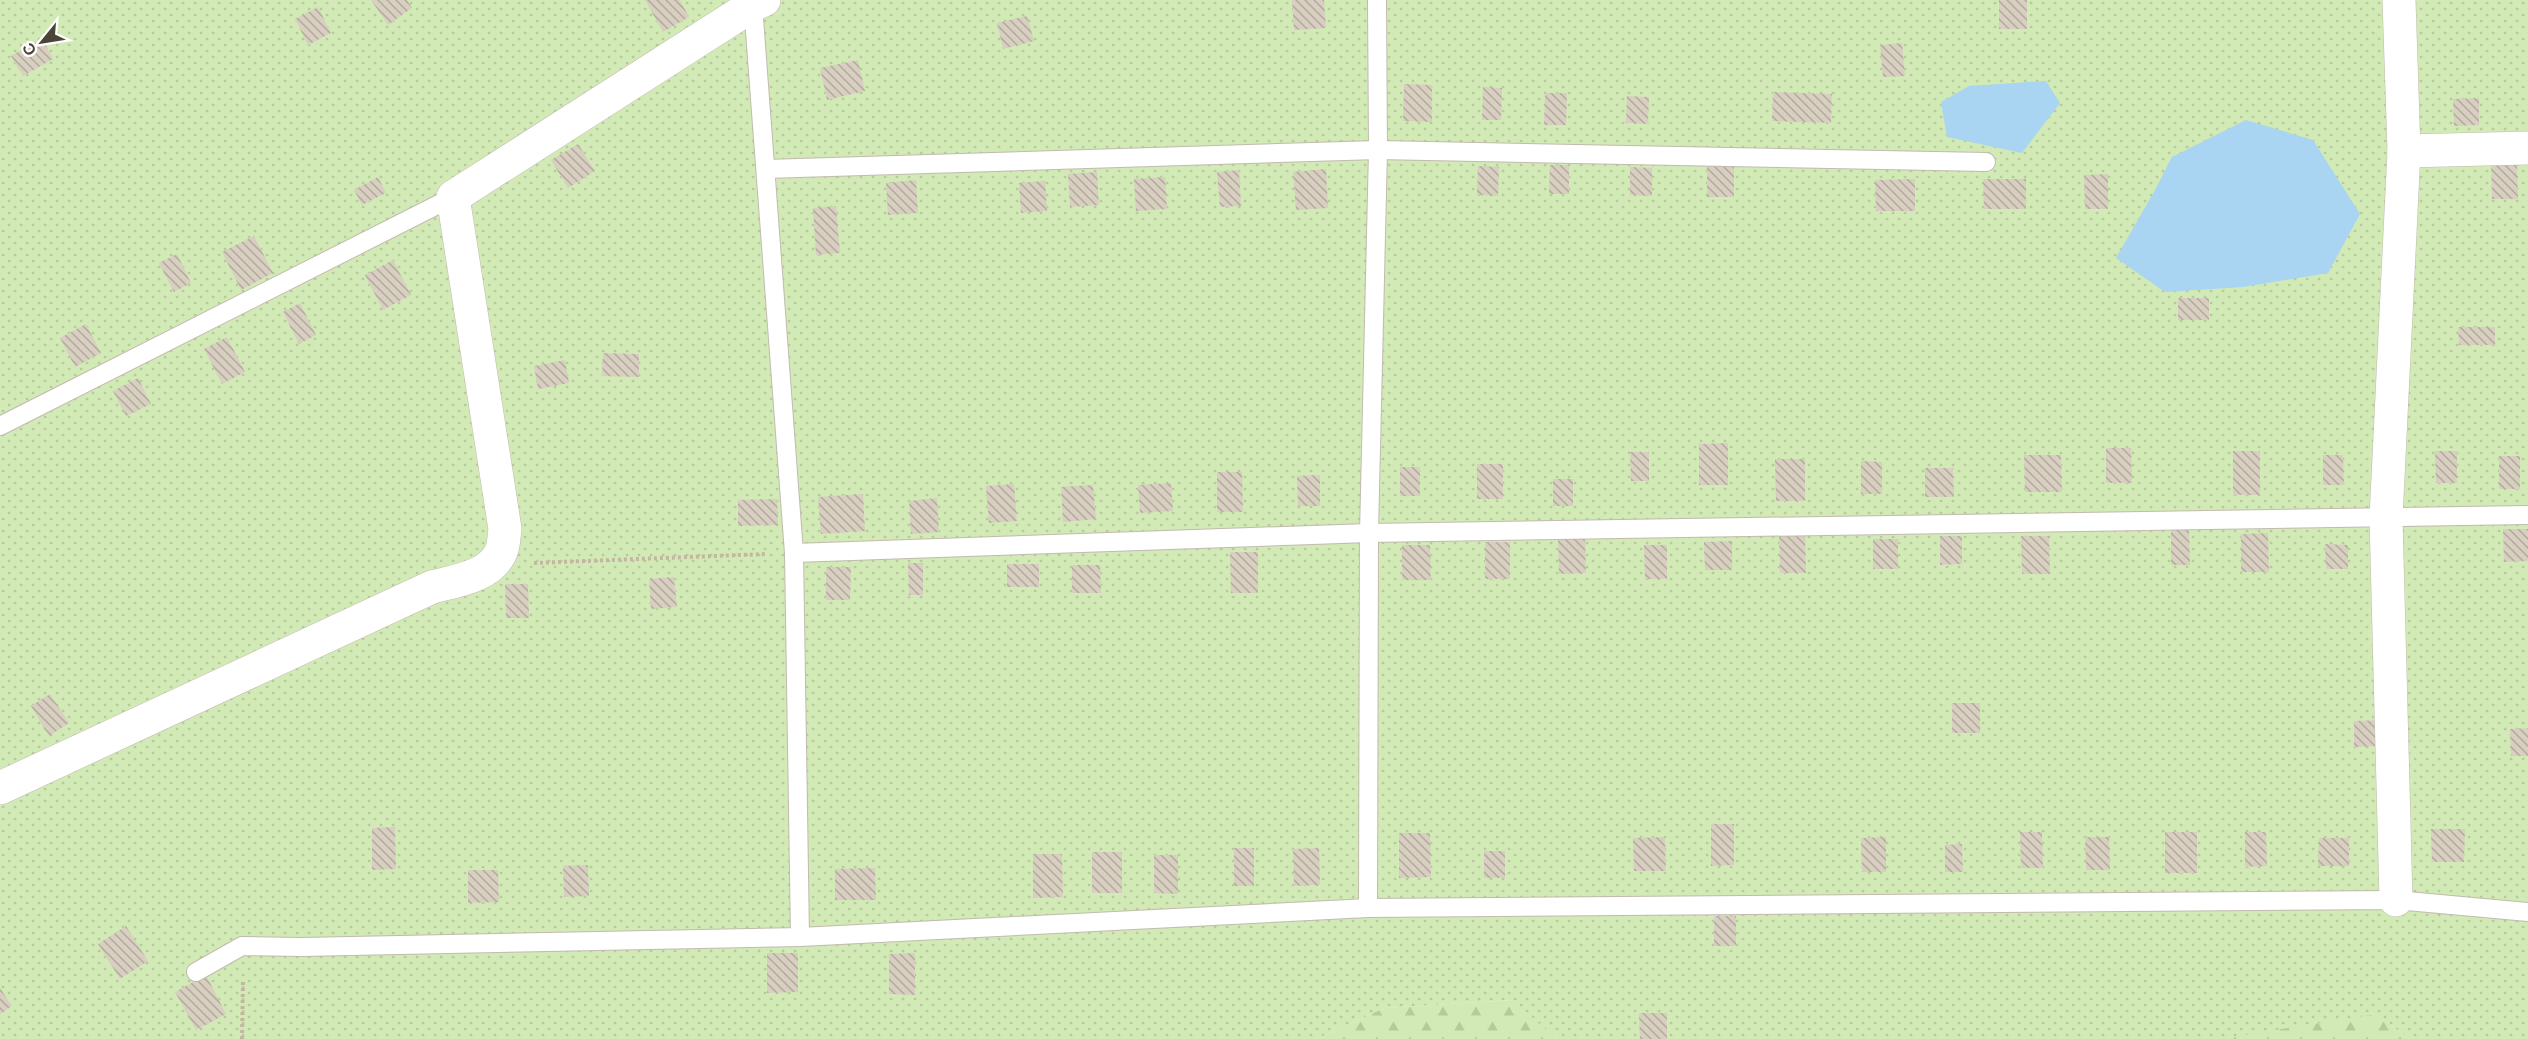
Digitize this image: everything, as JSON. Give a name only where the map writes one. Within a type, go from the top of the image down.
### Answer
[{"type":"street","points":[[2396,900],[2386,518],[2404,151],[2399,0]]},
{"type":"street","points":[[0,788],[432,587],[468,578],[491,565],[502,550],[505,529],[453,197],[759,2]]},
{"type":"street","points":[[2404,151],[2528,148]]},
{"type":"lane","points":[[1368,908],[1369,533],[1378,150],[1377,0]]},
{"type":"lane","points":[[759,2],[766,169],[794,553],[800,937]]},
{"type":"lane","points":[[766,169],[1378,150],[1986,162]]},
{"type":"lane","points":[[0,426],[453,197]]},
{"type":"lane","points":[[794,553],[1369,533],[2528,515]]},
{"type":"lane","points":[[196,972],[242,946],[302,947],[800,937],[1368,908],[2396,900],[2528,912]]},
{"type":"path","points":[[491,565],[794,553]]},
{"type":"path","points":[[242,946],[244,1005],[242,1039]]},
{"type":"green space","points":[[0,0],[2528,0],[2528,1039],[2410,1039],[2376,1014],[2220,1039],[1557,1039],[1512,1000],[1384,1008],[1317,1039],[0,1039]]},
{"type":"green space","points":[[1513,1000],[1557,1039],[1317,1039],[1384,1008]]},
{"type":"green space","points":[[2376,1014],[2410,1039],[2122,1039]]},
{"type":"water","points":[[2046,81],[2060,103],[2022,153],[1947,137],[1941,102],[1969,86]]},
{"type":"water","points":[[2246,120],[2313,140],[2360,214],[2328,273],[2243,287],[2165,292],[2116,258],[2172,157]]},
{"type":"building","points":[[371,0],[407,0],[412,8],[388,25]]},
{"type":"building","points":[[645,0],[680,0],[689,17],[663,32]]},
{"type":"building","points":[[1292,0],[1324,0],[1326,28],[1294,30]]},
{"type":"building","points":[[1999,0],[2027,0],[2027,29],[1999,29]]},
{"type":"building","points":[[318,7],[331,33],[308,45],[295,19]]},
{"type":"building","points":[[1027,16],[1034,41],[1003,49],[997,23]]},
{"type":"building","points":[[42,38],[53,59],[23,76],[11,56]]},
{"type":"building","points":[[1902,43],[1905,76],[1883,77],[1880,45]]},
{"type":"building","points":[[858,60],[865,91],[827,100],[820,68]]},
{"type":"building","points":[[1404,84],[1432,85],[1432,122],[1403,121]]},
{"type":"building","points":[[1483,87],[1502,88],[1501,120],[1482,120]]},
{"type":"building","points":[[1773,92],[1832,94],[1831,123],[1772,121]]},
{"type":"building","points":[[1545,93],[1567,93],[1566,125],[1544,125]]},
{"type":"building","points":[[1627,96],[1649,97],[1648,124],[1626,123]]},
{"type":"building","points":[[2479,98],[2479,125],[2454,126],[2453,99]]},
{"type":"building","points":[[578,144],[595,171],[568,188],[551,160]]},
{"type":"building","points":[[2517,161],[2518,199],[2492,199],[2491,162]]},
{"type":"building","points":[[1550,165],[1569,165],[1569,194],[1549,194]]},
{"type":"building","points":[[1707,165],[1734,166],[1734,197],[1707,197]]},
{"type":"building","points":[[1478,166],[1499,167],[1498,196],[1477,195]]},
{"type":"building","points":[[1630,167],[1652,168],[1652,196],[1630,195]]},
{"type":"building","points":[[1326,169],[1328,208],[1296,210],[1293,172]]},
{"type":"building","points":[[1239,170],[1241,206],[1220,207],[1217,172]]},
{"type":"building","points":[[1097,172],[1099,205],[1070,207],[1068,174]]},
{"type":"building","points":[[2108,174],[2108,209],[2085,209],[2084,175]]},
{"type":"building","points":[[378,177],[386,193],[362,205],[354,190]]},
{"type":"building","points":[[1165,177],[1167,209],[1136,211],[1134,179]]},
{"type":"building","points":[[1915,179],[1915,211],[1876,211],[1875,180]]},
{"type":"building","points":[[1983,179],[2026,179],[2026,209],[1984,209]]},
{"type":"building","points":[[916,180],[918,213],[888,215],[886,183]]},
{"type":"building","points":[[1045,181],[1047,211],[1021,213],[1019,183]]},
{"type":"building","points":[[836,206],[840,253],[816,255],[813,208]]},
{"type":"building","points":[[254,236],[273,273],[241,290],[222,252]]},
{"type":"building","points":[[177,254],[191,283],[174,292],[159,263]]},
{"type":"building","points":[[393,260],[411,295],[383,310],[365,275]]},
{"type":"building","points":[[2178,298],[2209,298],[2209,320],[2178,320]]},
{"type":"building","points":[[300,303],[316,335],[299,344],[283,312]]},
{"type":"building","points":[[86,324],[101,353],[75,367],[60,338]]},
{"type":"building","points":[[2458,327],[2495,327],[2495,345],[2459,345]]},
{"type":"building","points":[[227,337],[245,372],[222,384],[204,349]]},
{"type":"building","points":[[603,353],[639,354],[639,377],[602,376]]},
{"type":"building","points":[[565,360],[569,383],[538,389],[534,366]]},
{"type":"building","points":[[138,378],[151,404],[126,416],[113,391]]},
{"type":"building","points":[[1728,443],[1728,485],[1699,485],[1699,444]]},
{"type":"building","points":[[2106,448],[2131,448],[2132,483],[2106,483]]},
{"type":"building","points":[[2233,451],[2260,451],[2260,495],[2233,495]]},
{"type":"building","points":[[2435,451],[2457,451],[2457,483],[2436,483]]},
{"type":"building","points":[[1630,452],[1649,452],[1649,481],[1631,481]]},
{"type":"building","points":[[2024,455],[2061,455],[2062,492],[2025,492]]},
{"type":"building","points":[[2323,455],[2343,455],[2344,485],[2323,485]]},
{"type":"building","points":[[2499,456],[2520,456],[2520,489],[2499,489]]},
{"type":"building","points":[[1775,459],[1805,459],[1805,501],[1776,501]]},
{"type":"building","points":[[1861,461],[1882,462],[1882,494],[1861,494]]},
{"type":"building","points":[[1477,464],[1503,464],[1503,499],[1477,499]]},
{"type":"building","points":[[1400,467],[1420,467],[1420,496],[1400,496]]},
{"type":"building","points":[[1925,468],[1953,468],[1954,497],[1925,497]]},
{"type":"building","points":[[1217,472],[1242,472],[1243,512],[1217,512]]},
{"type":"building","points":[[1320,475],[1320,506],[1298,506],[1297,476]]},
{"type":"building","points":[[1553,479],[1573,479],[1573,506],[1553,506]]},
{"type":"building","points":[[1171,483],[1173,511],[1140,513],[1138,485]]},
{"type":"building","points":[[1014,484],[1017,521],[989,523],[986,486]]},
{"type":"building","points":[[1093,485],[1096,519],[1063,522],[1061,487]]},
{"type":"building","points":[[863,494],[865,531],[821,534],[818,497]]},
{"type":"building","points":[[937,498],[939,532],[911,534],[909,501]]},
{"type":"building","points":[[777,499],[778,525],[738,526],[738,500]]},
{"type":"building","points":[[2503,529],[2528,529],[2528,561],[2504,562]]},
{"type":"building","points":[[2171,530],[2189,530],[2190,565],[2171,565]]},
{"type":"building","points":[[2268,533],[2269,572],[2241,572],[2241,534]]},
{"type":"building","points":[[1779,535],[1805,535],[1806,573],[1780,573]]},
{"type":"building","points":[[1940,536],[1962,536],[1962,564],[1940,565]]},
{"type":"building","points":[[2021,536],[2049,536],[2050,574],[2022,574]]},
{"type":"building","points":[[1558,538],[1585,538],[1586,573],[1559,574]]},
{"type":"building","points":[[1873,539],[1898,539],[1898,569],[1873,569]]},
{"type":"building","points":[[1732,541],[1732,570],[1705,570],[1704,542]]},
{"type":"building","points":[[1485,542],[1510,542],[1510,579],[1485,579]]},
{"type":"building","points":[[2325,544],[2348,545],[2348,569],[2326,569]]},
{"type":"building","points":[[1402,545],[1430,545],[1431,580],[1402,580]]},
{"type":"building","points":[[1644,545],[1667,545],[1667,579],[1645,579]]},
{"type":"building","points":[[1230,552],[1258,552],[1258,593],[1231,593]]},
{"type":"building","points":[[908,563],[923,563],[923,595],[909,595]]},
{"type":"building","points":[[1007,564],[1039,564],[1039,587],[1007,587]]},
{"type":"building","points":[[1072,565],[1100,565],[1101,593],[1072,593]]},
{"type":"building","points":[[826,567],[851,567],[850,600],[826,600]]},
{"type":"building","points":[[674,577],[677,607],[651,609],[649,579]]},
{"type":"building","points":[[505,584],[528,584],[529,618],[506,618]]},
{"type":"building","points":[[50,694],[69,723],[49,736],[31,706]]},
{"type":"building","points":[[1952,703],[1980,703],[1980,733],[1952,733]]},
{"type":"building","points":[[2383,720],[2384,746],[2354,747],[2354,721]]},
{"type":"building","points":[[2528,728],[2528,756],[2511,756],[2510,729]]},
{"type":"building","points":[[1711,824],[1734,824],[1734,865],[1711,866]]},
{"type":"building","points":[[395,827],[396,869],[372,870],[372,828]]},
{"type":"building","points":[[2431,829],[2465,829],[2464,862],[2432,862]]},
{"type":"building","points":[[2020,832],[2042,832],[2043,868],[2021,868]]},
{"type":"building","points":[[2165,832],[2197,832],[2197,873],[2165,873]]},
{"type":"building","points":[[2245,832],[2266,832],[2267,866],[2245,867]]},
{"type":"building","points":[[1399,833],[1430,833],[1431,877],[1399,878]]},
{"type":"building","points":[[1665,837],[1666,871],[1634,871],[1633,838]]},
{"type":"building","points":[[1886,837],[1886,872],[1862,872],[1861,838]]},
{"type":"building","points":[[2085,837],[2109,837],[2110,870],[2086,870]]},
{"type":"building","points":[[2319,838],[2349,838],[2349,866],[2318,866]]},
{"type":"building","points":[[1962,844],[1963,872],[1945,872],[1945,845]]},
{"type":"building","points":[[1234,848],[1254,848],[1254,886],[1234,886]]},
{"type":"building","points":[[1319,848],[1320,885],[1294,886],[1293,849]]},
{"type":"building","points":[[1484,851],[1505,851],[1505,878],[1484,878]]},
{"type":"building","points":[[1092,852],[1122,852],[1122,893],[1092,893]]},
{"type":"building","points":[[1033,854],[1062,854],[1063,897],[1033,898]]},
{"type":"building","points":[[1154,855],[1178,855],[1178,894],[1154,893]]},
{"type":"building","points":[[588,865],[589,896],[564,897],[563,866]]},
{"type":"building","points":[[875,868],[876,900],[835,900],[835,869]]},
{"type":"building","points":[[468,870],[498,870],[499,902],[468,903]]},
{"type":"building","points":[[1714,916],[1736,916],[1736,946],[1714,946]]},
{"type":"building","points":[[126,926],[148,961],[120,979],[98,944]]},
{"type":"building","points":[[767,953],[798,953],[798,992],[767,993]]},
{"type":"building","points":[[915,953],[915,995],[889,994],[889,954]]},
{"type":"building","points":[[206,975],[226,1014],[196,1030],[175,992]]},
{"type":"building","points":[[0,988],[12,1006],[0,1014]]},
{"type":"building","points":[[1639,1013],[1667,1013],[1667,1039],[1640,1039]]}]
